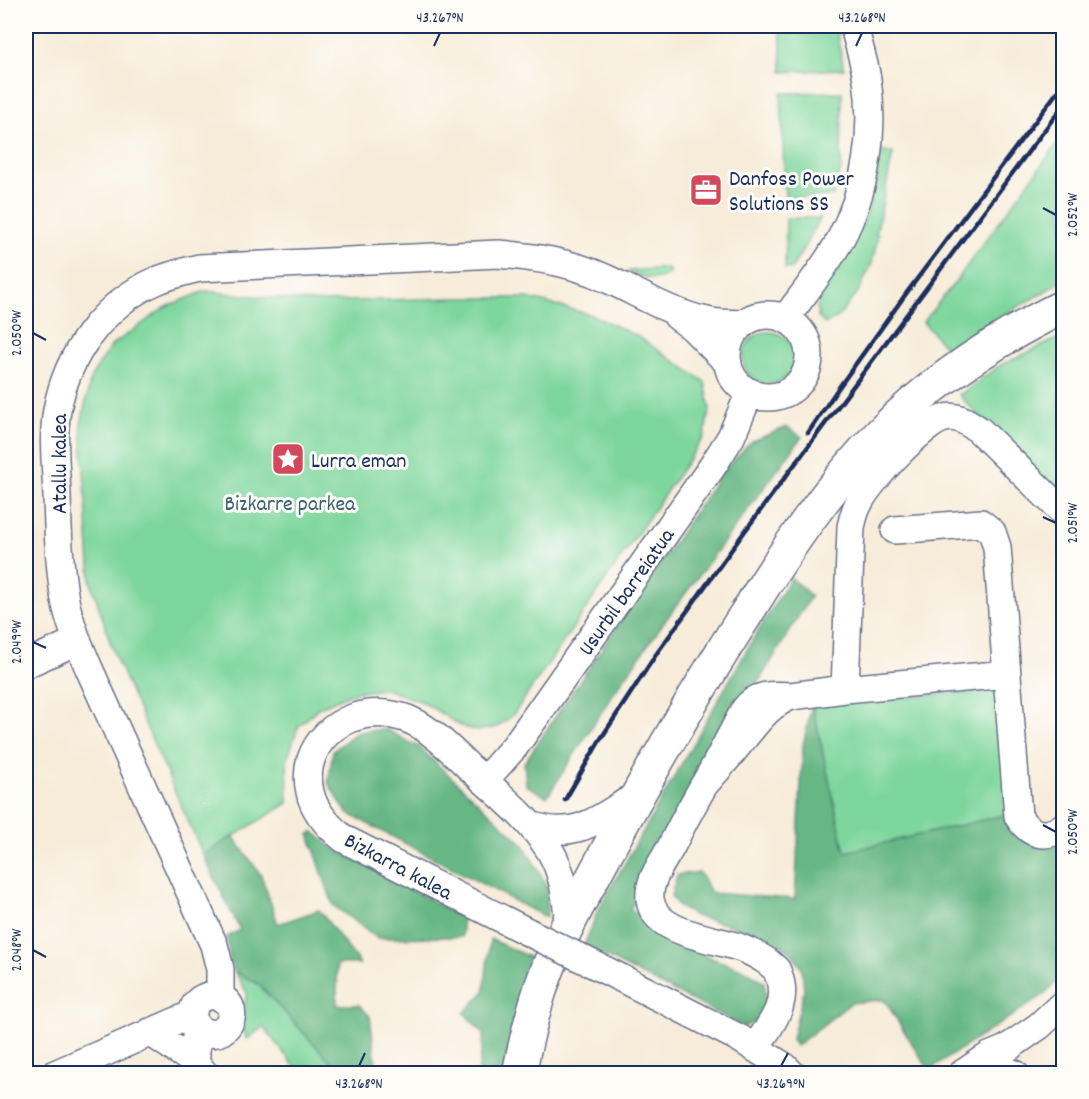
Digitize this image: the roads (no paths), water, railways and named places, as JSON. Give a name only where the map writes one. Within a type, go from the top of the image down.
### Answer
[{"type":"highway","points":[[519,1074],[538,995],[569,923],[636,796],[704,681],[808,520],[842,476],[882,432],[915,401],[988,347],[1064,306]]},
{"type":"street","points":[[785,319],[804,296],[840,240],[862,186],[870,122],[867,79],[854,26]]},
{"type":"street","name":"Atallu kalea","points":[[202,1070],[203,1024],[225,1029],[231,1018],[229,1005],[220,997],[220,969],[214,945],[77,641],[65,602],[59,558],[55,434],[57,411],[63,387],[82,344],[113,308],[133,294],[153,282],[199,268],[498,254],[536,257],[570,265],[604,277],[666,309],[692,327],[728,363]]},
{"type":"street","name":"Atallu kalea","points":[[666,309],[710,322],[743,324]]},
{"type":"street","points":[[771,315],[785,319],[796,326],[804,337],[809,350],[806,372],[800,382],[782,394],[771,397],[750,392],[732,375],[728,363],[732,337],[743,324],[752,319],[771,315]]},
{"type":"street","name":"Usurbil barreiatua","points":[[484,781],[515,746],[712,467],[731,437],[750,392]]},
{"type":"street","points":[[845,689],[851,527],[856,509],[867,489],[894,459],[934,422],[955,417],[979,430],[1064,513]]},
{"type":"street","points":[[895,530],[981,523],[992,532],[998,547],[1018,816],[1023,824],[1039,834],[1049,834],[1064,826]]},
{"type":"street","points":[[26,664],[77,641]]},
{"type":"street","points":[[755,1047],[771,1025],[782,998],[782,984],[776,969],[760,956],[741,948],[669,926],[659,919],[651,905],[650,897],[654,878],[688,810],[705,784],[760,717],[791,696],[1007,674]]},
{"type":"street","name":"Bizkarra kalea","points":[[569,923],[566,897],[559,870],[533,826],[447,747],[418,724],[398,716],[371,714],[345,721],[322,738],[309,764],[310,794],[315,807],[333,830],[344,839],[755,1047],[792,1074]]},
{"type":"street","points":[[533,826],[547,831],[575,830],[588,825],[636,796]]},
{"type":"street","points":[[1010,1061],[1039,1026],[1064,1003]]},
{"type":"street","points":[[55,1074],[150,1032],[203,1024]]},
{"type":"street","name":"Atallu kalea","points":[[150,1032],[202,1070]]},
{"type":"street","points":[[968,1069],[1000,1068],[1017,1058],[1025,1074]]},
{"type":"railway","points":[[808,433],[908,291],[1064,83]]},
{"type":"railway","points":[[565,800],[600,740],[657,653],[745,531],[1064,104]]},
{"type":"place","name":"Danfoss Power Solutions SS","points":[[706,190]]},
{"type":"place","name":"Lurra eman","points":[[288,459]]},
{"type":"park label","name":"Bizkarre parkea","points":[[290,502]]}]
